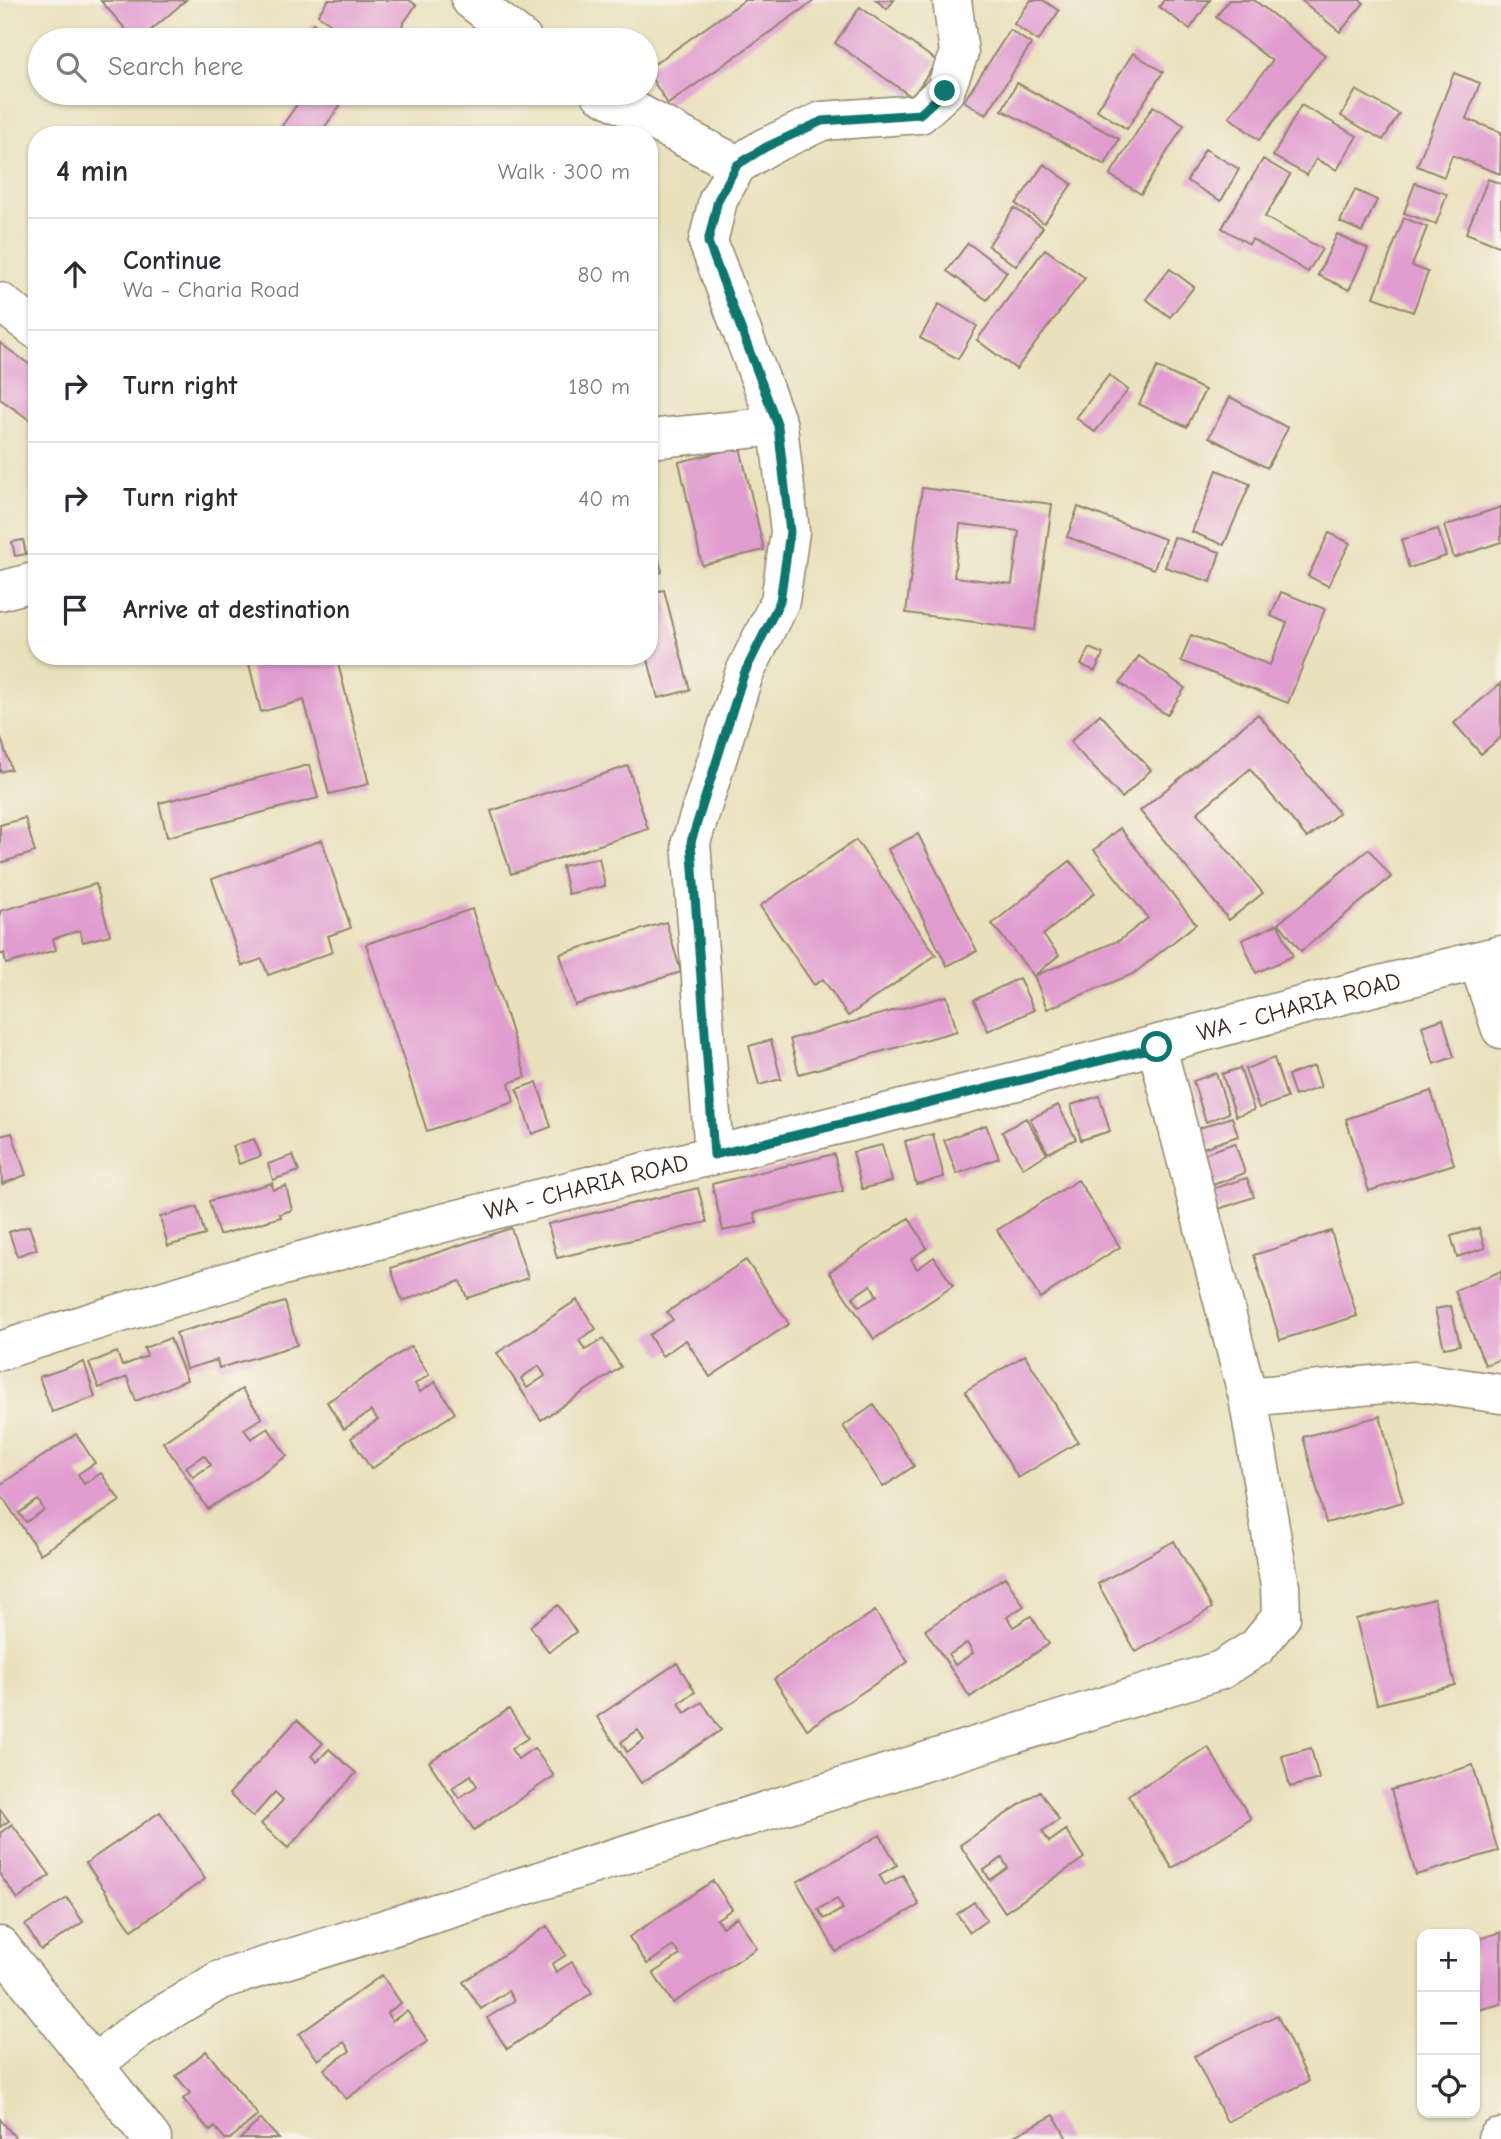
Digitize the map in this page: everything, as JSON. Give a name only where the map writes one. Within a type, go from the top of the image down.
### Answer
[{"type":"street","points":[[471,0],[507,28]]},
{"type":"street","points":[[714,1155],[691,842],[744,674],[780,601],[790,532],[778,426],[708,242],[718,200],[737,165],[766,147],[822,121],[920,114],[945,91],[959,52],[952,0]]},
{"type":"street","points":[[623,105],[737,165]]},
{"type":"street","points":[[0,302],[28,323]]},
{"type":"street","points":[[658,438],[778,426]]},
{"type":"street","points":[[0,591],[28,583]]},
{"type":"street","points":[[1490,958],[1501,1029]]},
{"type":"street","name":"WA - CHARIA ROAD","points":[[0,1351],[104,1317],[514,1204],[1157,1047],[1490,958]]},
{"type":"street","points":[[93,2065],[136,2031],[220,1980],[1221,1670],[1257,1647],[1281,1617],[1280,1586],[1248,1397],[1157,1047]]},
{"type":"street","points":[[1248,1397],[1414,1381],[1501,1394]]},
{"type":"street","points":[[0,1946],[152,2139]]},
{"type":"building","points":[[186,0],[154,28],[125,28],[101,1]]},
{"type":"building","points":[[328,0],[409,0],[416,5],[400,28],[337,28],[318,15]]},
{"type":"building","points":[[745,0],[815,0],[668,104],[658,89],[658,62]]},
{"type":"building","points":[[876,0],[894,0],[887,9]]},
{"type":"building","points":[[1031,0],[1043,0],[1059,11],[1038,41],[1014,24]]},
{"type":"building","points":[[1164,0],[1210,0],[1190,29],[1159,7]]},
{"type":"building","points":[[1229,0],[1254,0],[1325,55],[1259,140],[1229,117],[1272,61],[1216,17]]},
{"type":"building","points":[[1301,0],[1360,0],[1364,3],[1340,32]]},
{"type":"building","points":[[860,7],[937,61],[912,97],[835,43]]},
{"type":"building","points":[[1010,30],[1031,44],[986,115],[964,101]]},
{"type":"building","points":[[1133,53],[1163,72],[1127,129],[1097,110]]},
{"type":"building","points":[[1454,73],[1480,83],[1466,119],[1501,132],[1500,174],[1452,155],[1444,177],[1417,166]]},
{"type":"building","points":[[1017,83],[1119,139],[1105,165],[1002,110]]},
{"type":"building","points":[[1356,90],[1399,114],[1383,140],[1341,116]]},
{"type":"building","points":[[297,105],[340,105],[325,126],[282,126]]},
{"type":"building","points":[[1301,105],[1357,136],[1337,170],[1316,159],[1307,175],[1273,156]]},
{"type":"building","points":[[1153,106],[1184,125],[1141,194],[1110,175]]},
{"type":"building","points":[[1205,149],[1239,169],[1221,201],[1187,181]]},
{"type":"building","points":[[1263,159],[1290,175],[1265,217],[1322,249],[1308,272],[1252,239],[1249,244],[1222,228]]},
{"type":"building","points":[[1044,164],[1072,184],[1044,223],[1016,204]]},
{"type":"building","points":[[1488,179],[1501,184],[1501,247],[1466,233]]},
{"type":"building","points":[[1415,183],[1447,194],[1436,224],[1404,213]]},
{"type":"building","points":[[1355,190],[1377,200],[1362,232],[1340,222]]},
{"type":"building","points":[[1014,208],[1043,227],[1016,266],[988,246]]},
{"type":"building","points":[[1404,218],[1427,227],[1412,266],[1428,272],[1413,312],[1374,297]]},
{"type":"building","points":[[1337,234],[1368,249],[1349,290],[1318,275]]},
{"type":"building","points":[[968,243],[1007,272],[987,300],[947,271]]},
{"type":"building","points":[[1045,249],[1085,278],[1016,369],[977,340]]},
{"type":"building","points":[[1170,269],[1194,287],[1170,317],[1146,299]]},
{"type":"building","points":[[939,304],[977,326],[958,359],[920,338]]},
{"type":"building","points":[[0,343],[28,363],[28,419],[0,399]]},
{"type":"building","points":[[1157,367],[1205,390],[1187,427],[1139,404]]},
{"type":"building","points":[[1109,375],[1128,390],[1095,432],[1076,418]]},
{"type":"building","points":[[1230,397],[1288,428],[1267,468],[1209,437]]},
{"type":"building","points":[[740,447],[764,550],[702,565],[679,462]]},
{"type":"building","points":[[1217,470],[1250,484],[1224,545],[1192,532]]},
{"type":"building","points":[[922,488],[1052,504],[1035,630],[906,613]],"holes":[[[960,524],[1019,531],[1012,584],[954,577]]]},
{"type":"building","points":[[1078,507],[1165,539],[1154,569],[1067,537]]},
{"type":"building","points":[[1501,507],[1501,542],[1454,558],[1444,526]]},
{"type":"building","points":[[1438,529],[1446,556],[1409,568],[1401,540]]},
{"type":"building","points":[[1329,533],[1350,543],[1328,586],[1308,576]]},
{"type":"building","points":[[1174,537],[1220,552],[1211,582],[1165,567]]},
{"type":"building","points":[[23,540],[26,554],[15,556],[12,542]]},
{"type":"building","points":[[658,557],[662,572],[658,573]]},
{"type":"building","points":[[664,590],[690,690],[658,698],[649,665],[658,665],[658,591]]},
{"type":"building","points":[[1281,592],[1325,609],[1288,703],[1181,661],[1191,635],[1270,665],[1287,623],[1271,616]]},
{"type":"building","points":[[1089,648],[1103,654],[1095,671],[1081,665]]},
{"type":"building","points":[[1139,656],[1185,688],[1167,715],[1120,683]]},
{"type":"building","points":[[249,665],[338,665],[369,784],[329,794],[304,700],[261,712]]},
{"type":"building","points":[[1501,683],[1501,737],[1481,754],[1454,723]]},
{"type":"building","points":[[1100,714],[1151,770],[1122,798],[1070,742]]},
{"type":"building","points":[[1258,714],[1339,813],[1307,838],[1250,769],[1197,813],[1263,893],[1229,920],[1140,811]]},
{"type":"building","points":[[0,735],[11,769],[0,772]]},
{"type":"building","points":[[309,765],[318,798],[167,837],[159,803]]},
{"type":"building","points":[[628,766],[648,829],[511,874],[491,811]]},
{"type":"building","points":[[25,818],[35,852],[0,863],[0,825]]},
{"type":"building","points":[[1120,828],[1196,924],[1133,974],[1047,1009],[1034,976],[1120,940],[1148,918],[1094,850]]},
{"type":"building","points":[[918,834],[977,951],[947,966],[888,849]]},
{"type":"building","points":[[322,840],[351,928],[328,936],[333,952],[268,975],[262,959],[242,966],[212,879]]},
{"type":"building","points":[[856,840],[936,955],[848,1016],[823,979],[814,985],[760,906]]},
{"type":"building","points":[[1369,849],[1391,877],[1301,951],[1279,923]]},
{"type":"building","points":[[599,858],[605,886],[568,894],[562,866]]},
{"type":"building","points":[[1070,861],[1095,893],[1043,935],[1059,955],[1034,976],[992,924]]},
{"type":"building","points":[[96,884],[110,935],[83,942],[80,930],[53,939],[56,950],[6,964],[4,953],[0,955],[0,911]]},
{"type":"building","points":[[472,909],[526,1077],[509,1083],[514,1102],[427,1131],[366,944]]},
{"type":"building","points":[[666,922],[681,972],[575,1005],[560,954]]},
{"type":"building","points":[[1278,924],[1293,956],[1256,973],[1242,940]]},
{"type":"building","points":[[1019,978],[1034,1010],[988,1031],[974,1000]]},
{"type":"building","points":[[947,996],[957,1031],[799,1074],[790,1039]]},
{"type":"building","points":[[1443,1019],[1454,1057],[1434,1064],[1422,1026]]},
{"type":"building","points":[[771,1040],[781,1079],[759,1085],[749,1046]]},
{"type":"building","points":[[1274,1058],[1287,1098],[1259,1108],[1245,1069]]},
{"type":"building","points":[[1314,1066],[1321,1087],[1295,1096],[1288,1075]]},
{"type":"building","points":[[1240,1068],[1254,1110],[1236,1116],[1222,1074]]},
{"type":"building","points":[[1216,1073],[1229,1113],[1206,1122],[1193,1081]]},
{"type":"building","points":[[537,1082],[551,1127],[532,1134],[517,1089]]},
{"type":"building","points":[[1431,1091],[1454,1164],[1369,1191],[1346,1119]]},
{"type":"building","points":[[1099,1096],[1110,1131],[1081,1140],[1071,1105]]},
{"type":"building","points":[[1058,1105],[1076,1139],[1048,1153],[1030,1119]]},
{"type":"building","points":[[1232,1117],[1238,1136],[1203,1148],[1197,1129]]},
{"type":"building","points":[[1026,1118],[1047,1154],[1023,1168],[1002,1132]]},
{"type":"building","points":[[986,1125],[999,1158],[957,1174],[944,1140]]},
{"type":"building","points":[[12,1133],[26,1175],[2,1184],[0,1136]]},
{"type":"building","points":[[933,1134],[944,1177],[916,1184],[905,1141]]},
{"type":"building","points":[[254,1139],[261,1156],[239,1164],[233,1146]]},
{"type":"building","points":[[1235,1143],[1245,1173],[1213,1185],[1203,1154]]},
{"type":"building","points":[[882,1145],[892,1181],[862,1189],[853,1152]]},
{"type":"building","points":[[834,1154],[843,1191],[754,1213],[757,1223],[723,1231],[712,1184]]},
{"type":"building","points":[[293,1155],[299,1171],[273,1180],[268,1164]]},
{"type":"building","points":[[1247,1178],[1254,1197],[1216,1210],[1209,1190]]},
{"type":"building","points":[[1078,1180],[1120,1247],[1040,1298],[997,1230]]},
{"type":"building","points":[[272,1183],[273,1190],[286,1186],[292,1210],[280,1214],[281,1217],[219,1235],[209,1201]]},
{"type":"building","points":[[698,1188],[707,1222],[557,1258],[548,1224]]},
{"type":"building","points":[[197,1207],[205,1235],[168,1246],[160,1217]]},
{"type":"building","points":[[909,1218],[927,1248],[911,1259],[917,1269],[934,1257],[953,1286],[874,1339],[829,1272]],"holes":[[[871,1285],[877,1296],[859,1307],[853,1297]]]},
{"type":"building","points":[[29,1226],[37,1249],[17,1256],[9,1232]]},
{"type":"building","points":[[511,1228],[528,1278],[467,1298],[460,1281],[402,1301],[391,1268]]},
{"type":"building","points":[[1479,1228],[1485,1248],[1457,1257],[1451,1236]]},
{"type":"building","points":[[1331,1231],[1357,1316],[1280,1340],[1254,1255]]},
{"type":"building","points":[[746,1260],[789,1324],[710,1377],[686,1340],[662,1356],[649,1335],[673,1320],[667,1312]]},
{"type":"building","points":[[1501,1271],[1501,1359],[1485,1365],[1455,1291]]},
{"type":"building","points":[[577,1300],[596,1329],[579,1340],[585,1350],[603,1339],[621,1367],[541,1420],[497,1353]],"holes":[[[539,1366],[545,1376],[527,1388],[521,1378]]]},
{"type":"building","points":[[285,1302],[297,1345],[219,1368],[217,1360],[186,1369],[176,1333]]},
{"type":"building","points":[[1451,1306],[1460,1345],[1444,1348],[1435,1309]]},
{"type":"building","points":[[170,1338],[187,1380],[136,1401],[127,1377],[99,1388],[89,1363],[117,1352],[122,1366],[147,1356],[144,1348]]},
{"type":"building","points":[[411,1346],[429,1375],[415,1384],[420,1392],[435,1382],[455,1413],[371,1469],[351,1438],[378,1420],[371,1411],[344,1429],[327,1402]]},
{"type":"building","points":[[1025,1355],[1078,1442],[1018,1478],[965,1391]]},
{"type":"building","points":[[84,1362],[95,1397],[52,1412],[39,1377]]},
{"type":"building","points":[[242,1389],[262,1418],[244,1429],[251,1439],[268,1428],[287,1456],[208,1509],[163,1442]],"holes":[[[204,1455],[211,1465],[193,1477],[186,1467]]]},
{"type":"building","points":[[874,1405],[914,1466],[883,1487],[843,1426]]},
{"type":"building","points":[[1380,1416],[1403,1502],[1326,1523],[1303,1437]]},
{"type":"building","points":[[76,1434],[95,1463],[78,1474],[84,1484],[101,1473],[120,1501],[40,1554],[0,1493],[0,1485]],"holes":[[[38,1500],[44,1510],[26,1522],[19,1513]]]},
{"type":"building","points":[[1174,1541],[1212,1608],[1136,1652],[1098,1584]]},
{"type":"building","points":[[1005,1577],[1024,1606],[1007,1617],[1013,1627],[1031,1616],[1049,1644],[970,1697],[925,1630]],"holes":[[[967,1643],[973,1653],[955,1665],[949,1655]]]},
{"type":"building","points":[[1434,1599],[1455,1685],[1377,1704],[1356,1619]]},
{"type":"building","points":[[558,1605],[576,1632],[549,1652],[530,1626]]},
{"type":"building","points":[[875,1611],[908,1662],[807,1729],[774,1679]]},
{"type":"building","points":[[677,1663],[695,1692],[679,1703],[685,1713],[702,1702],[721,1730],[641,1783],[597,1717]],"holes":[[[638,1730],[644,1740],[627,1752],[621,1742]]]},
{"type":"building","points":[[509,1709],[528,1738],[511,1749],[518,1759],[534,1748],[554,1776],[474,1830],[429,1762]],"holes":[[[471,1775],[477,1786],[459,1798],[452,1788]]]},
{"type":"building","points":[[297,1720],[323,1743],[311,1756],[317,1762],[329,1749],[356,1773],[288,1848],[261,1824],[283,1800],[275,1792],[253,1817],[229,1794]]},
{"type":"building","points":[[1208,1747],[1251,1819],[1172,1868],[1128,1795]]},
{"type":"building","points":[[1311,1748],[1319,1779],[1290,1787],[1282,1756]]},
{"type":"building","points":[[1473,1765],[1498,1851],[1416,1875],[1391,1790]]},
{"type":"building","points":[[1040,1791],[1059,1820],[1042,1831],[1049,1842],[1066,1830],[1084,1858],[1005,1912],[960,1845]],"holes":[[[1002,1858],[1008,1868],[990,1880],[984,1870]]]},
{"type":"building","points":[[0,1809],[9,1821],[0,1827]]},
{"type":"building","points":[[160,1812],[205,1879],[132,1930],[86,1863]]},
{"type":"building","points":[[12,1824],[50,1875],[18,1899],[0,1875],[0,1833]]},
{"type":"building","points":[[880,1835],[897,1865],[879,1875],[885,1885],[903,1875],[919,1905],[836,1952],[797,1882]],"holes":[[[837,1899],[843,1909],[824,1919],[818,1909]]]},
{"type":"building","points":[[713,1881],[732,1909],[717,1919],[722,1927],[737,1917],[757,1948],[673,2003],[653,1973],[680,1955],[673,1946],[647,1964],[629,1937]]},
{"type":"building","points":[[67,1898],[83,1922],[41,1950],[25,1925]]},
{"type":"building","points":[[974,1902],[987,1920],[970,1932],[957,1914]]},
{"type":"building","points":[[547,1926],[566,1955],[552,1964],[556,1972],[572,1962],[592,1993],[507,2049],[487,2018],[514,2001],[508,1991],[481,2009],[463,1982]]},
{"type":"building","points":[[1501,1932],[1501,2004],[1480,2010],[1480,1992],[1480,1938]]},
{"type":"building","points":[[382,1975],[401,2003],[387,2013],[392,2021],[407,2011],[428,2041],[346,2099],[324,2069],[350,2051],[344,2042],[318,2060],[299,2034]]},
{"type":"building","points":[[1277,2015],[1309,2081],[1227,2122],[1194,2056]]},
{"type":"building","points":[[206,2051],[258,2115],[230,2139],[225,2139],[215,2127],[210,2131],[183,2099],[190,2093],[176,2076]]},
{"type":"building","points":[[1054,2115],[1067,2139],[1008,2139]]},
{"type":"building","points":[[0,2119],[16,2139],[0,2139]]},
{"type":"building","points":[[261,2119],[279,2139],[240,2139]]},
{"type":"route","points":[[945,91],[920,114],[822,121],[766,147],[737,165],[718,200],[708,242],[778,426],[790,532],[780,601],[744,674],[691,842],[714,1155],[1157,1047]]}]
